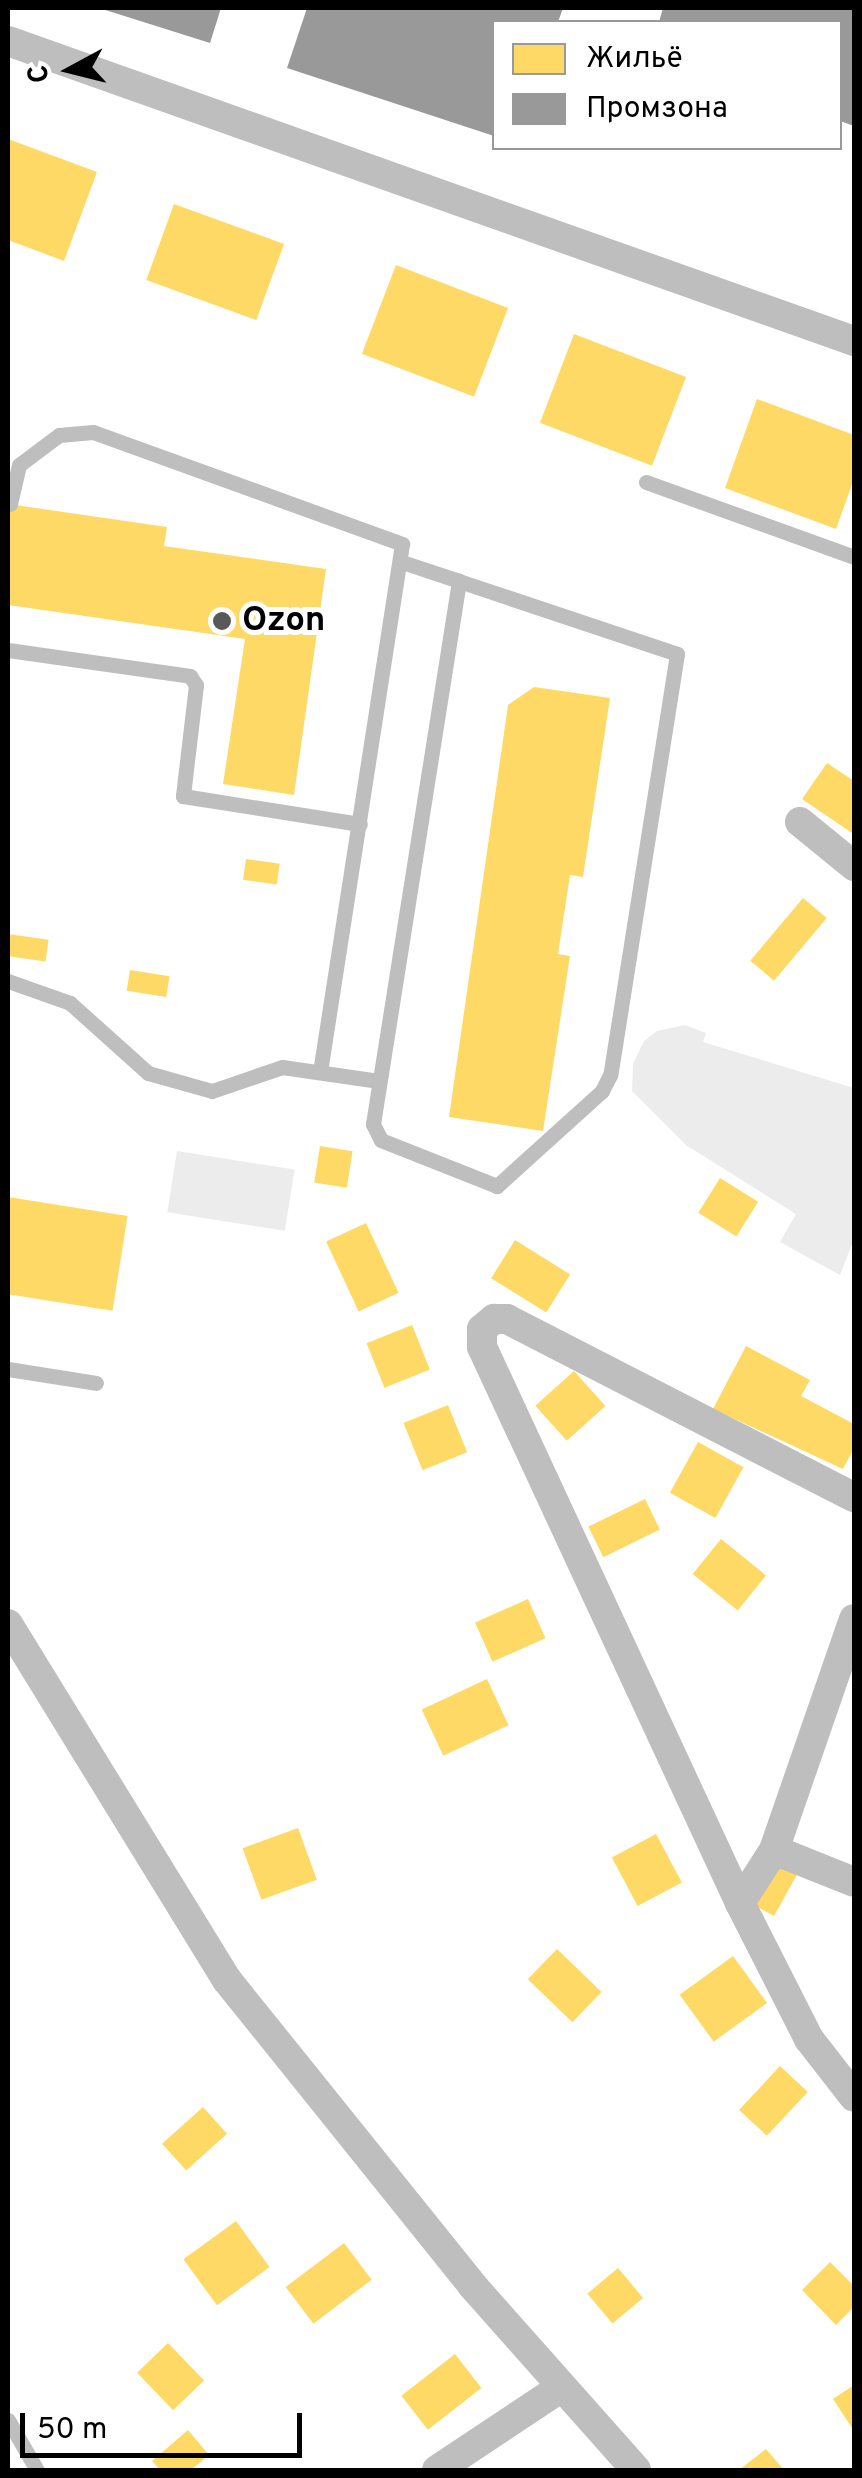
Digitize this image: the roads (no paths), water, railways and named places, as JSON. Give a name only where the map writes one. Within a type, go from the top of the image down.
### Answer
[{"type":"street","points":[[8,42],[854,341]]},
{"type":"street","points":[[800,822],[854,866]]},
{"type":"street","points":[[854,1497],[507,1319],[494,1318],[482,1329],[482,1347],[740,1903],[810,2039],[854,2097]]},
{"type":"street","points":[[740,1903],[774,1850],[854,1619]]},
{"type":"street","points":[[8,1624],[227,1980],[562,2387],[636,2470]]},
{"type":"street","points":[[774,1850],[854,1882]]},
{"type":"street","points":[[437,2470],[562,2387]]},
{"type":"lane","points":[[10,504],[19,465],[59,436],[93,432],[398,540],[402,562],[320,1072]]},
{"type":"lane","points":[[646,482],[854,557]]},
{"type":"lane","points":[[402,562],[459,581],[677,654],[612,1064],[602,1091],[497,1186],[382,1140],[373,1124],[459,581]]},
{"type":"lane","points":[[8,650],[190,676],[196,685],[183,796],[360,824]]},
{"type":"lane","points":[[8,982],[70,1004],[156,1076],[212,1092],[282,1067],[379,1081]]},
{"type":"lane","points":[[8,1369],[96,1383]]},
{"type":"lane","points":[[8,2420],[38,2470]]},
{"type":"place","name":"Ozon","points":[[222,621]]}]
